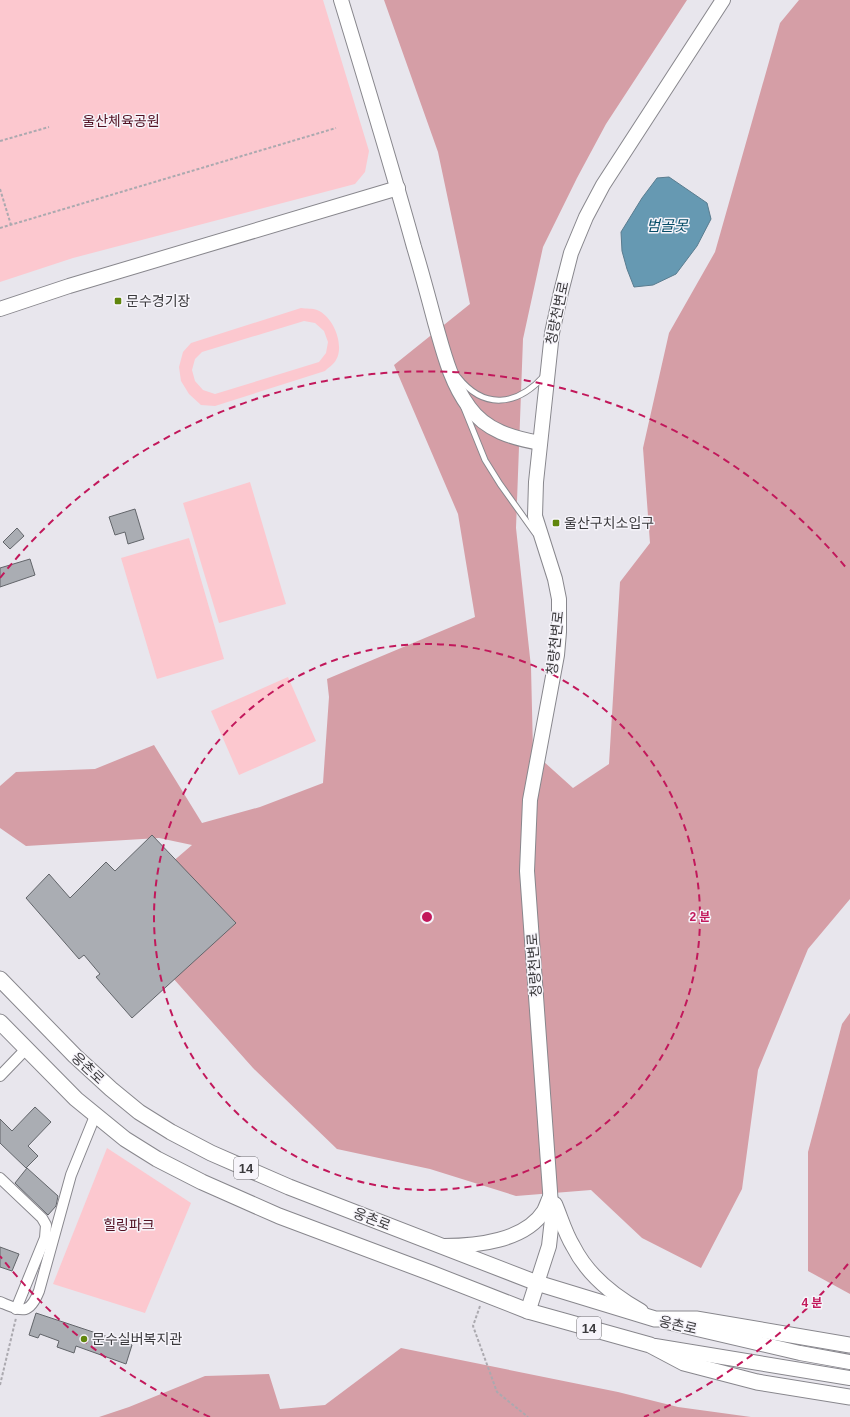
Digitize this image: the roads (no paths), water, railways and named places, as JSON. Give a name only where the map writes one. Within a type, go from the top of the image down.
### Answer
[{"type":"main road","points":[[341,0],[398,188],[443,350],[458,390],[470,408],[482,421],[510,437],[540,443]]},
{"type":"main road","name":"청량천변로","points":[[537,1283],[549,1246],[552,1219],[527,871],[530,800],[557,655],[559,632],[559,599],[555,578],[535,516],[536,482],[552,333],[571,253],[586,217],[614,167],[723,0]]},
{"type":"main road","points":[[0,309],[69,286],[398,188]]},
{"type":"main road","name":"웅촌로","points":[[0,979],[47,1029],[111,1090],[139,1112],[171,1132],[211,1153],[290,1187],[537,1283],[655,1320],[800,1354],[850,1362]]},
{"type":"main road","name":"웅촌로","points":[[0,1022],[66,1089],[95,1116],[125,1139],[151,1155],[202,1182],[279,1216],[528,1311],[650,1344],[850,1378]]},
{"type":"main road","points":[[440,1246],[484,1244],[519,1232],[533,1223],[544,1212],[551,1195]]},
{"type":"main road","points":[[551,1195],[572,1246],[581,1261],[602,1283],[623,1301],[655,1320],[696,1319],[850,1345]]},
{"type":"main road","points":[[528,1311],[537,1283]]},
{"type":"main road","points":[[650,1344],[684,1363],[757,1382],[850,1397]]},
{"type":"street","points":[[0,1076],[26,1049]]},
{"type":"street","points":[[0,1302],[22,1310],[34,1303],[71,1175],[95,1116]]},
{"type":"street","points":[[0,1178],[42,1218],[46,1225],[45,1238],[17,1309]]},
{"type":"lane","points":[[443,350],[458,377],[465,385],[474,393],[485,398],[503,400],[513,399],[536,386],[547,373]]},
{"type":"lane","points":[[458,390],[473,434],[485,460],[500,484],[544,546]]},
{"type":"water","name":"범골못","points":[[669,177],[707,203],[711,219],[697,246],[676,274],[653,285],[634,287],[622,251],[621,232],[642,198],[657,178]]},
{"type":"place","name":"문수경기장","points":[[118,301]]},
{"type":"place","name":"울산구치소입구","points":[[556,523]]},
{"type":"place","name":"문수실버복지관","points":[[84,1339]]},
{"type":"park label","name":"울산체육공원","points":[[121,121]]},
{"type":"park label","name":"힐링파크","points":[[129,1225]]}]
